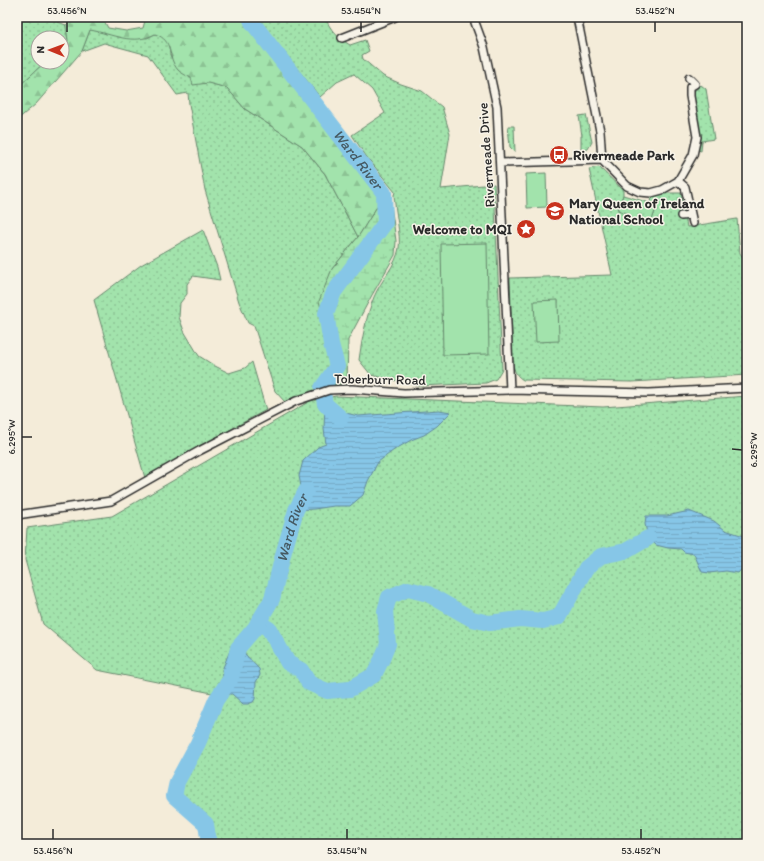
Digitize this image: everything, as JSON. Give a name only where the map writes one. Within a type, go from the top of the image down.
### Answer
[{"type":"street","points":[[342,38],[395,17]]},
{"type":"street","name":"Rivermeade Drive","points":[[473,17],[484,47],[497,107],[510,390]]},
{"type":"street","points":[[577,17],[600,131],[602,160],[627,186],[640,192],[651,193],[662,190],[678,181],[693,155],[697,137],[690,96],[690,87],[695,84],[689,78]]},
{"type":"street","points":[[500,163],[602,160]]},
{"type":"street","points":[[678,181],[685,187],[693,224]]},
{"type":"street","points":[[681,216],[692,215]]},
{"type":"street","name":"Toberburr Road","points":[[17,515],[111,501],[199,451],[304,398],[329,390],[352,389],[404,393],[510,390],[649,393],[747,388]]},
{"type":"green space","points":[[17,17],[45,17],[66,25],[67,30],[30,30],[30,70],[36,70],[17,88]]},
{"type":"green space","points":[[74,17],[102,17],[108,28],[126,31],[143,28],[146,17],[241,17],[262,39],[380,191],[383,197],[358,237],[325,174],[302,146],[245,109],[227,88],[208,83],[193,85],[191,78],[179,71],[174,65],[168,45],[161,37],[155,34],[139,39],[131,39],[90,30],[82,51],[70,65],[70,30],[67,30],[66,25]]},
{"type":"green space","points":[[256,17],[325,17],[329,26],[335,33],[350,45],[365,40],[369,51],[362,55],[363,59],[383,76],[422,91],[442,107],[450,134],[441,189],[494,184],[502,369],[496,379],[486,383],[420,386],[371,375],[359,360],[361,344],[371,305],[397,255],[399,248],[399,230],[394,195],[395,192],[366,156],[352,135],[385,113],[372,90],[354,74],[337,82],[320,97]]},
{"type":"green space","points":[[90,30],[147,38],[155,34],[162,36],[169,44],[170,55],[178,70],[191,78],[227,88],[245,109],[302,146],[325,174],[358,237],[332,269],[334,366],[322,387],[285,402],[275,391],[254,326],[248,323],[239,302],[205,190],[188,93],[177,95],[148,55],[104,43],[82,51]]},
{"type":"green space","points":[[36,70],[66,70],[36,104],[17,120],[17,88]]},
{"type":"green space","points":[[701,85],[706,89],[714,139],[702,141],[701,151],[698,150],[699,133],[692,93]]},
{"type":"green space","points":[[586,115],[592,142],[588,149],[581,151],[582,136],[579,116]]},
{"type":"green space","points":[[508,126],[514,126],[515,152],[510,147]]},
{"type":"green space","points":[[599,167],[623,190],[623,195],[618,210],[627,213],[650,226],[657,205],[650,203],[651,197],[669,193],[681,193],[687,227],[737,219],[740,253],[747,264],[747,375],[632,382],[523,380],[516,374],[513,365],[510,278],[612,275],[589,169]]},
{"type":"green space","points":[[546,173],[547,207],[527,208],[526,174]]},
{"type":"green space","points":[[623,195],[657,205],[650,226],[626,218],[627,213],[618,210]]},
{"type":"green space","points":[[383,197],[390,197],[396,241],[395,255],[348,340],[347,384],[322,387],[334,367],[334,359],[319,301],[332,269],[358,237]]},
{"type":"green space","points":[[203,230],[217,267],[220,280],[193,276],[187,284],[187,294],[180,303],[179,317],[184,331],[199,356],[215,366],[229,373],[245,368],[252,362],[266,410],[145,478],[94,300],[141,265]]},
{"type":"green space","points":[[487,243],[489,354],[443,355],[441,244]]},
{"type":"green space","points":[[558,300],[559,341],[536,342],[534,301]]},
{"type":"green space","points":[[336,396],[603,407],[747,396],[747,844],[205,844],[204,820],[179,796],[212,693],[97,670],[43,624],[25,560],[27,528],[112,516],[310,401]]},
{"type":"water","points":[[325,404],[342,412],[358,416],[439,410],[451,412],[437,426],[424,435],[411,440],[378,462],[368,481],[363,495],[350,506],[296,510],[302,492],[299,476],[303,461],[318,447],[326,444],[324,429]]},
{"type":"water","points":[[689,511],[714,521],[725,530],[747,537],[747,563],[738,573],[726,571],[709,573],[702,572],[694,554],[684,552],[681,549],[656,545],[648,538],[645,524],[646,516],[667,516]]},
{"type":"water","points":[[242,636],[249,642],[244,648],[245,654],[259,669],[260,675],[256,682],[255,699],[253,702],[248,704],[243,704],[232,694],[226,694],[224,696],[219,689],[224,683],[222,670],[231,648]]},
{"type":"waterway","name":"Ward River","points":[[250,17],[252,22],[384,193],[385,223],[334,292],[326,313],[331,344],[337,366],[322,388],[325,404],[341,418]]},
{"type":"waterway","name":"Ward River","points":[[209,844],[206,824],[174,796],[177,782],[198,743],[216,700],[231,678],[238,648],[255,628],[272,599],[296,510],[306,491]]},
{"type":"waterway","points":[[258,622],[269,629],[288,663],[301,670],[309,683],[327,691],[350,689],[374,675],[382,659],[388,644],[385,611],[389,597],[408,589],[428,594],[472,619],[489,623],[520,619],[543,621],[559,617],[586,568],[601,556],[626,551],[648,538]]},
{"type":"place","name":"Rivermeade Park","points":[[559,155]]},
{"type":"place","name":"Mary Queen of Ireland National School","points":[[555,211]]},
{"type":"place","name":"Welcome to MQI","points":[[526,229]]}]
